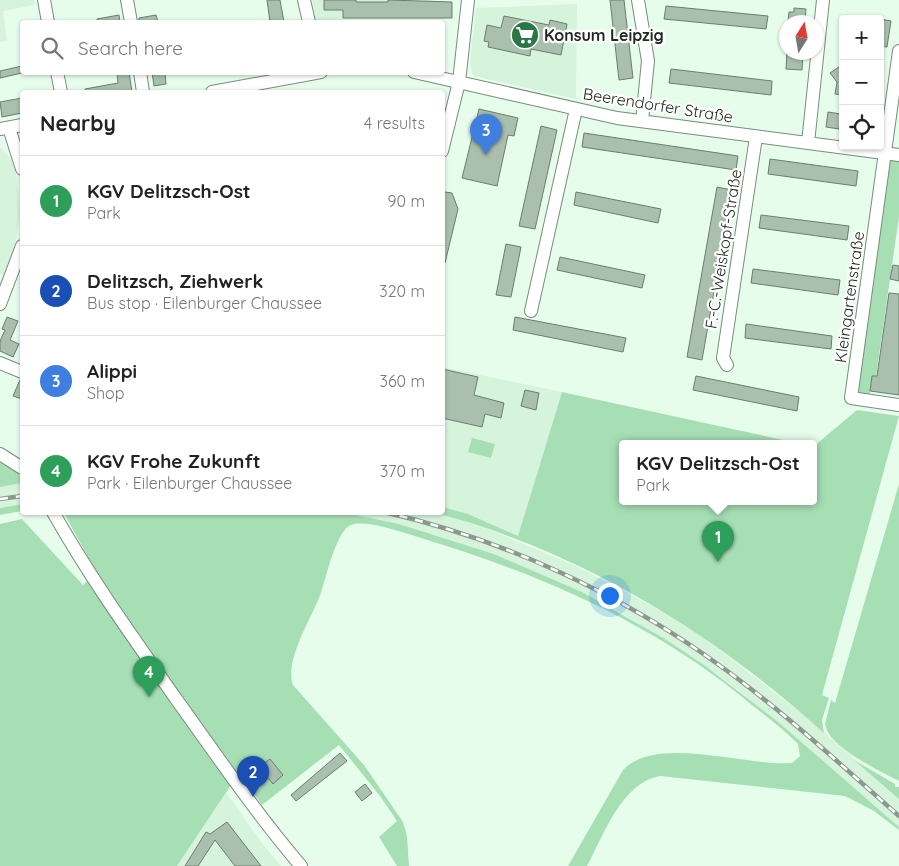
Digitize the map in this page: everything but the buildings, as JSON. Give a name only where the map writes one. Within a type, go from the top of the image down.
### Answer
[{"type":"street","points":[[44,0],[48,20]]},
{"type":"street","points":[[126,0],[131,20]]},
{"type":"street","points":[[304,0],[309,20]]},
{"type":"street","points":[[445,139],[459,82],[468,0]]},
{"type":"street","points":[[638,0],[648,61],[642,121]]},
{"type":"street","points":[[808,143],[822,0]]},
{"type":"street","points":[[886,154],[899,51]]},
{"type":"street","points":[[58,75],[61,90]]},
{"type":"street","points":[[140,75],[143,90]]},
{"type":"street","points":[[234,90],[268,87],[310,75]]},
{"type":"street","name":"Beerendorfer Straße","points":[[428,75],[576,109],[642,121],[899,155]]},
{"type":"street","points":[[531,311],[576,109]]},
{"type":"street","points":[[20,125],[5,128],[20,164]]},
{"type":"street","name":"F.-C.-Weiskopf-Straße","points":[[727,365],[723,358],[756,137]]},
{"type":"street","name":"Kleingartenstraße","points":[[886,154],[851,398],[899,405]]},
{"type":"street","points":[[0,304],[20,251]]},
{"type":"street","points":[[0,363],[20,371]]},
{"type":"street","points":[[0,454],[20,467]]},
{"type":"street","points":[[55,515],[76,553],[153,665],[257,811],[301,866]]},
{"type":"shaded area","points":[[0,0],[34,0],[35,5],[3,11],[7,41],[0,42]]},
{"type":"shaded area","points":[[312,0],[432,0],[432,2],[343,3],[343,20],[316,20]]},
{"type":"shaded area","points":[[577,4],[576,99],[473,76],[470,62],[476,8]]},
{"type":"shaded area","points":[[0,147],[11,159],[16,172],[20,211],[15,246],[4,275],[0,274]]},
{"type":"shaded area","points":[[445,368],[562,392],[518,536],[468,514],[445,508]]},
{"type":"shaded area","points":[[20,483],[20,504],[0,508],[0,487]]},
{"type":"shaded area","points":[[356,515],[445,515],[490,530],[576,566],[663,612],[704,638],[814,723],[899,799],[899,827],[742,693],[704,665],[623,614],[582,592],[494,554],[399,524]]},
{"type":"shaded area","points":[[226,792],[262,843],[281,866],[177,866]]},
{"type":"green space","points":[[886,153],[899,155],[899,217],[876,376],[872,376],[869,401],[851,398]]},
{"type":"green space","points":[[562,392],[783,440],[619,440],[619,505],[817,505],[817,444],[857,410],[899,416],[822,695],[829,698],[822,720],[824,733],[782,696],[737,662],[691,629],[643,600],[593,573],[542,549],[490,529],[443,515],[445,515],[445,508],[468,514],[518,536]]},
{"type":"green space","points":[[472,438],[495,444],[491,458],[468,452]]},
{"type":"green space","points":[[0,462],[20,476],[20,483],[0,487]]},
{"type":"green space","points":[[899,484],[899,781],[868,765],[845,750],[828,733],[825,724],[831,700],[835,703]]},
{"type":"green space","points":[[20,504],[20,511],[0,515],[0,508]]},
{"type":"green space","points":[[65,515],[356,515],[399,524],[494,554],[582,592],[665,639],[704,665],[777,721],[899,827],[899,830],[874,811],[845,796],[660,776],[646,781],[624,799],[607,826],[587,866],[568,866],[623,770],[638,760],[657,754],[679,753],[703,754],[773,763],[792,763],[800,756],[798,744],[776,724],[715,676],[677,650],[597,606],[555,586],[468,553],[387,528],[358,524],[351,525],[346,529],[336,545],[321,593],[300,639],[292,664],[291,675],[293,685],[364,765],[403,822],[407,836],[409,866],[397,866],[379,837],[397,821],[380,796],[339,745],[262,805],[239,773],[177,866],[0,866],[0,524],[22,519],[83,585],[96,572]]},
{"type":"green space","points":[[854,760],[895,784],[895,787],[899,787],[899,799]]},
{"type":"railway","points":[[0,499],[20,496]]},
{"type":"railway","points":[[396,515],[473,537],[516,554],[559,572],[642,615],[681,639],[743,683],[811,739],[899,816]]},
{"type":"place","name":"Konsum Leipzig","points":[[525,35]]},
{"type":"place","name":"Alippi","points":[[486,155]]},
{"type":"place","name":"KGV Delitzsch-Ost","points":[[718,562]]},
{"type":"place","name":"KGV Frohe Zukunft","points":[[149,697]]},
{"type":"place","name":"Delitzsch, Ziehwerk","points":[[253,797]]}]
